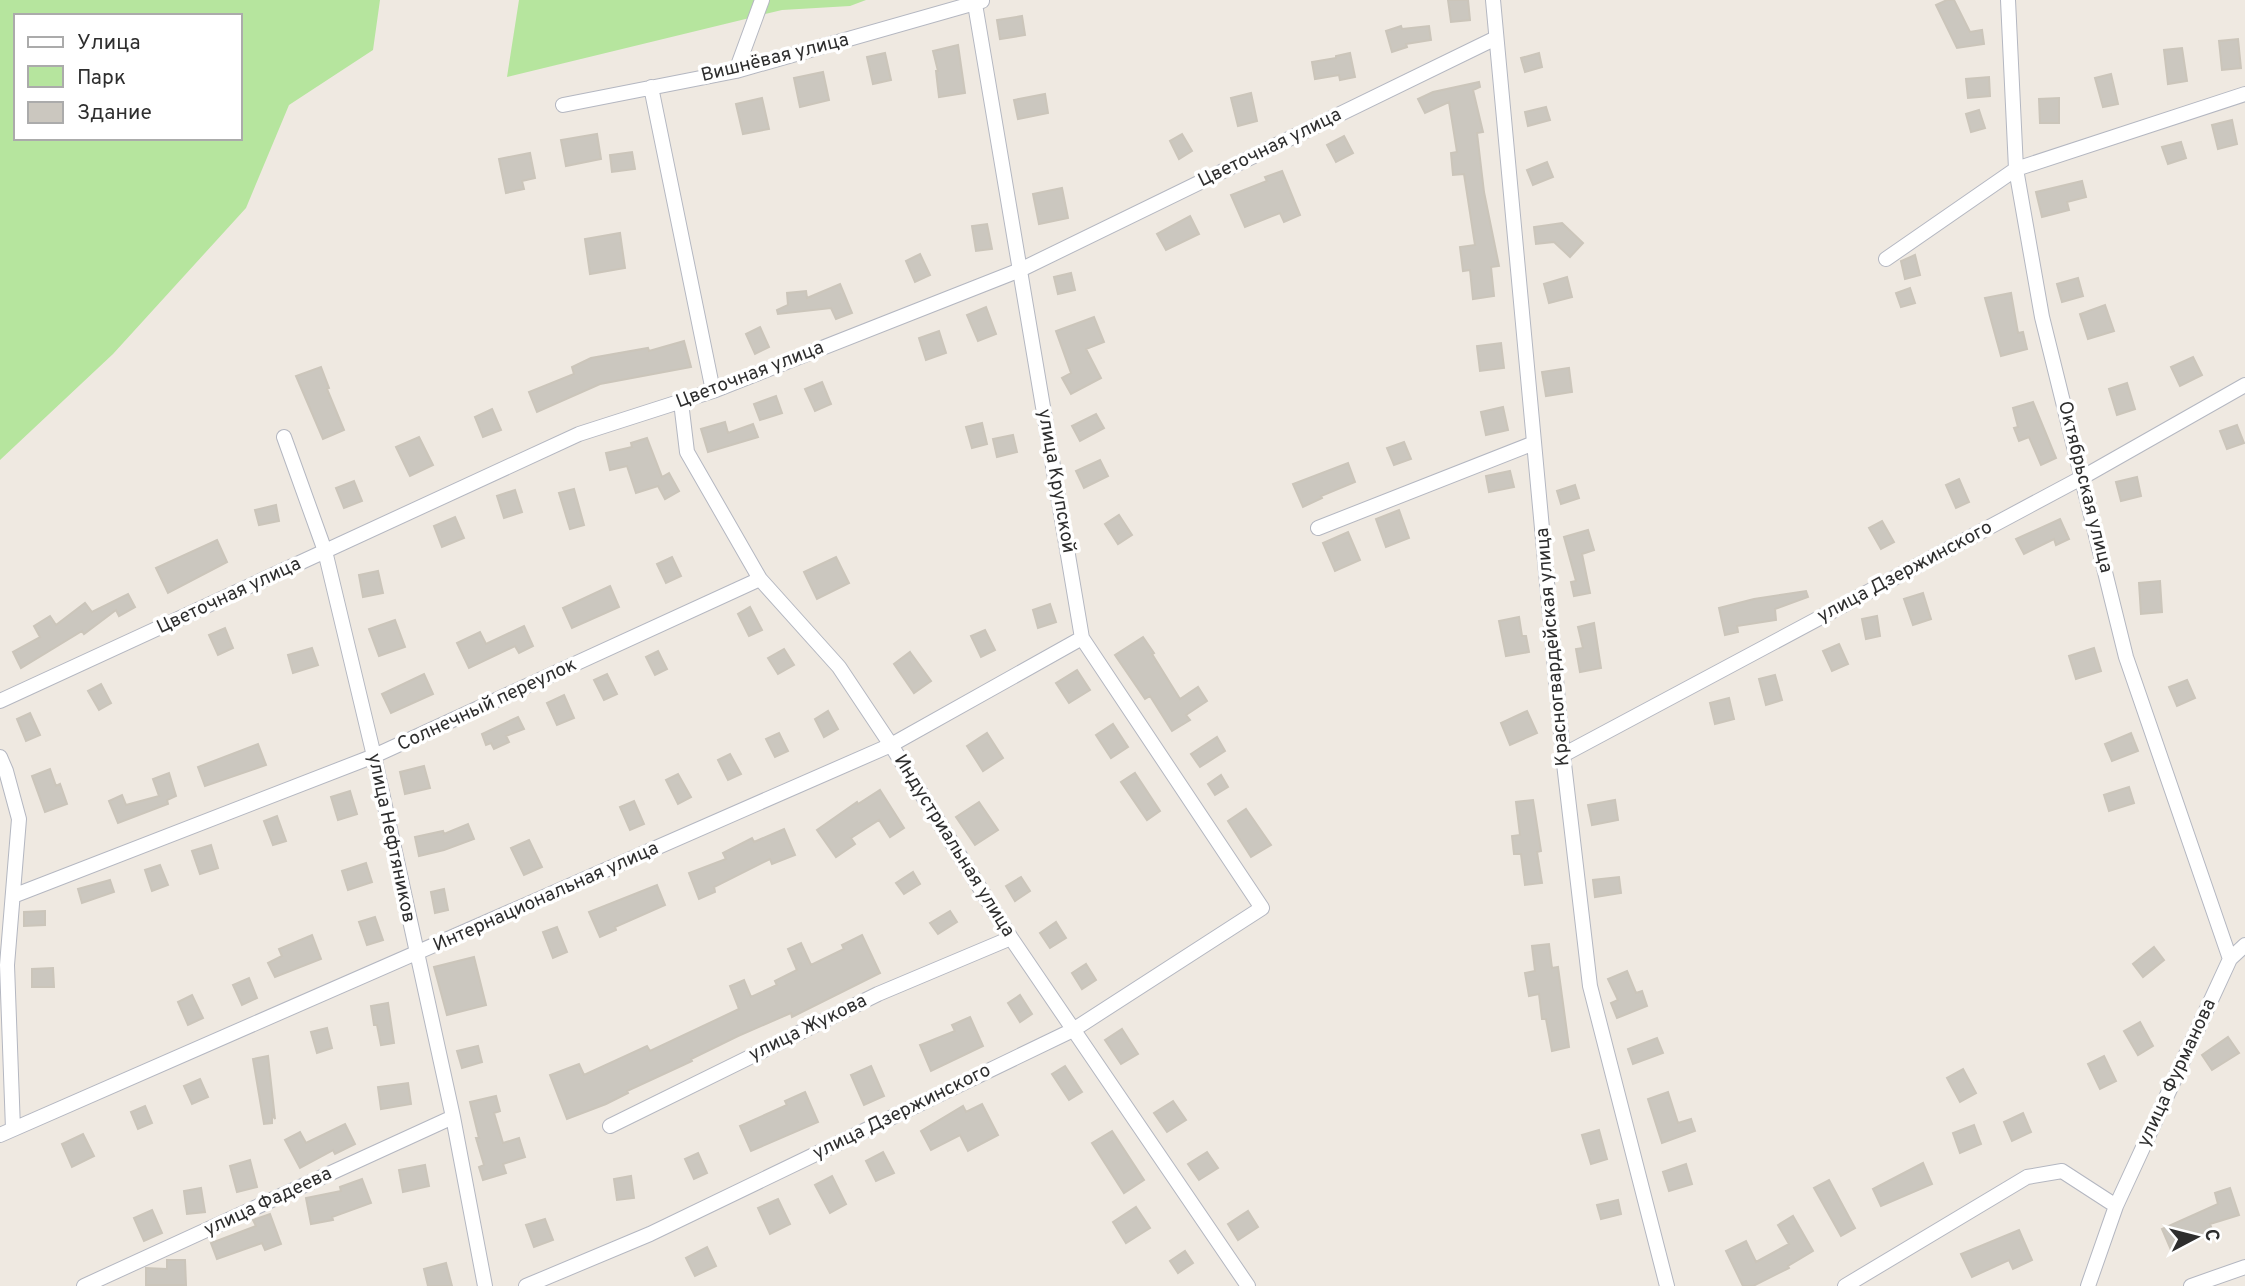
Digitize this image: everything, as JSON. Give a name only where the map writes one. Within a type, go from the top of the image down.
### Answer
[{"type":"street","points":[[736,71],[762,0]]},
{"type":"street","name":"Красногвардейская улица","points":[[1493,0],[1563,755],[1590,986],[1667,1286]]},
{"type":"street","name":"Октябрьская улица","points":[[2008,0],[2016,169],[2042,317],[2126,657],[2230,959]]},
{"type":"street","name":"Вишнёвая улица","points":[[563,105],[736,71],[979,2]]},
{"type":"street","name":"улица Крупской","points":[[979,2],[1020,270],[1082,638],[1262,908]]},
{"type":"street","name":"Цветочная улица","points":[[0,701],[579,434],[713,391],[1020,270],[1496,37]]},
{"type":"street","points":[[651,87],[713,391]]},
{"type":"street","points":[[1886,259],[2016,169],[2245,94]]},
{"type":"street","name":"улица Дзержинского","points":[[1563,755],[2083,477],[2245,385]]},
{"type":"street","name":"Индустриальная улица","points":[[681,402],[687,452],[760,579],[839,667],[891,745],[1011,939],[1248,1286]]},
{"type":"street","name":"улица Нефтяников","points":[[284,437],[325,551],[374,756],[453,1117],[485,1286]]},
{"type":"street","points":[[1318,528],[1534,443]]},
{"type":"street","name":"Солнечный переулок","points":[[13,896],[374,756],[760,579]]},
{"type":"street","name":"Интернациональная улица","points":[[7,1132],[891,745],[1082,638]]},
{"type":"street","points":[[0,757],[19,819],[13,896],[3,966],[7,1132]]},
{"type":"street","name":"улица Дзержинского","points":[[526,1286],[650,1234],[1073,1030],[1262,908]]},
{"type":"street","name":"улица Жукова","points":[[610,1126],[878,994],[1011,939]]},
{"type":"street","name":"улица Фурманова","points":[[2088,1286],[2116,1206],[2230,959],[2245,945]]},
{"type":"street","name":"улица Фадеева","points":[[84,1286],[453,1117]]},
{"type":"street","points":[[1845,1286],[2027,1177],[2062,1171],[2116,1206]]},
{"type":"street","points":[[2191,1286],[2245,1267]]},
{"type":"green space","points":[[0,0],[380,0],[373,50],[289,105],[246,208],[113,354],[0,460]]},
{"type":"green space","points":[[519,0],[866,0],[850,6],[782,10],[507,77]]},
{"type":"building","points":[[1448,0],[1468,0],[1470,20],[1451,22]]},
{"type":"building","points":[[1954,0],[1970,32],[1982,30],[1984,44],[1957,48],[1936,5]]},
{"type":"building","points":[[1022,16],[1025,35],[1000,39],[997,20]]},
{"type":"building","points":[[1401,26],[1402,29],[1429,26],[1431,40],[1406,44],[1407,47],[1392,52],[1386,31]]},
{"type":"building","points":[[2238,39],[2241,68],[2222,70],[2219,41]]},
{"type":"building","points":[[958,45],[965,93],[939,97],[938,71],[933,51]]},
{"type":"building","points":[[2182,48],[2187,81],[2168,84],[2164,50]]},
{"type":"building","points":[[885,53],[891,80],[873,84],[867,57]]},
{"type":"building","points":[[1350,53],[1355,77],[1340,80],[1339,75],[1315,79],[1312,62]]},
{"type":"building","points":[[1539,53],[1542,67],[1525,72],[1521,58]]},
{"type":"building","points":[[823,72],[829,100],[800,107],[794,78]]},
{"type":"building","points":[[2111,74],[2118,104],[2103,107],[2095,78]]},
{"type":"building","points":[[1989,77],[1990,96],[1968,98],[1966,79]]},
{"type":"building","points":[[1479,82],[1480,87],[1473,90],[1483,132],[1477,133],[1484,192],[1499,266],[1491,267],[1494,296],[1473,299],[1470,270],[1463,271],[1460,247],[1475,245],[1464,174],[1453,175],[1451,153],[1457,152],[1449,102],[1425,113],[1418,99],[1433,92]]},
{"type":"building","points":[[1251,93],[1257,121],[1238,126],[1231,98]]},
{"type":"building","points":[[1045,94],[1048,113],[1018,119],[1014,100]]},
{"type":"building","points":[[762,98],[769,129],[743,134],[736,104]]},
{"type":"building","points":[[2059,98],[2059,123],[2040,123],[2039,99]]},
{"type":"building","points":[[1546,107],[1550,120],[1528,126],[1525,112]]},
{"type":"building","points":[[1979,110],[1985,128],[1971,132],[1966,114]]},
{"type":"building","points":[[2232,120],[2237,144],[2218,149],[2212,125]]},
{"type":"building","points":[[597,134],[601,159],[566,166],[561,140]]},
{"type":"building","points":[[1182,134],[1192,151],[1179,159],[1170,141]]},
{"type":"building","points":[[1344,136],[1353,153],[1336,162],[1327,145]]},
{"type":"building","points":[[2181,142],[2186,158],[2168,164],[2162,147]]},
{"type":"building","points":[[632,152],[635,169],[612,172],[610,155]]},
{"type":"building","points":[[530,153],[535,178],[522,181],[524,189],[506,193],[499,159]]},
{"type":"building","points":[[1547,162],[1553,177],[1533,185],[1527,170]]},
{"type":"building","points":[[1282,171],[1300,215],[1284,222],[1280,213],[1245,227],[1231,195],[1267,181],[1265,177]]},
{"type":"building","points":[[2082,181],[2086,197],[2067,202],[2069,210],[2042,217],[2036,192]]},
{"type":"building","points":[[1062,188],[1068,218],[1039,224],[1033,194]]},
{"type":"building","points":[[1190,216],[1199,234],[1166,250],[1157,234]]},
{"type":"building","points":[[1562,223],[1583,243],[1570,257],[1554,242],[1536,244],[1534,227]]},
{"type":"building","points":[[987,224],[992,249],[976,251],[972,226]]},
{"type":"building","points":[[620,233],[625,268],[590,274],[585,239]]},
{"type":"building","points":[[920,254],[930,275],[915,282],[906,261]]},
{"type":"building","points":[[1915,255],[1920,275],[1905,279],[1901,261]]},
{"type":"building","points":[[1071,273],[1075,290],[1058,294],[1054,277]]},
{"type":"building","points":[[1567,277],[1572,297],[1549,303],[1544,284]]},
{"type":"building","points":[[2078,278],[2083,296],[2062,302],[2057,284]]},
{"type":"building","points":[[840,284],[852,313],[836,319],[831,308],[778,314],[777,310],[788,305],[787,293],[806,291],[807,298]]},
{"type":"building","points":[[1910,288],[1915,303],[1901,307],[1896,293]]},
{"type":"building","points":[[2011,293],[2018,333],[2023,332],[2027,349],[2001,356],[1985,298]]},
{"type":"building","points":[[2105,305],[2114,331],[2088,339],[2080,314]]},
{"type":"building","points":[[986,307],[996,334],[978,341],[967,315]]},
{"type":"building","points":[[1094,317],[1104,342],[1086,349],[1101,378],[1071,394],[1062,378],[1071,373],[1056,331]]},
{"type":"building","points":[[760,327],[769,347],[755,354],[746,334]]},
{"type":"building","points":[[939,331],[946,353],[926,360],[919,338]]},
{"type":"building","points":[[684,341],[691,367],[600,384],[537,412],[529,392],[574,374],[572,367],[591,358],[648,348],[649,351]]},
{"type":"building","points":[[1501,343],[1504,368],[1480,371],[1477,346]]},
{"type":"building","points":[[2193,357],[2202,375],[2180,386],[2171,367]]},
{"type":"building","points":[[321,367],[344,430],[323,439],[296,376]]},
{"type":"building","points":[[1569,368],[1572,392],[1546,396],[1542,372]]},
{"type":"building","points":[[822,382],[831,404],[815,411],[805,389]]},
{"type":"building","points":[[2127,383],[2135,409],[2117,415],[2109,389]]},
{"type":"building","points":[[776,396],[782,413],[760,420],[754,404]]},
{"type":"building","points":[[2033,402],[2056,458],[2041,465],[2029,437],[2019,441],[2014,428],[2018,427],[2013,408]]},
{"type":"building","points":[[1503,407],[1508,430],[1486,435],[1481,412]]},
{"type":"building","points":[[492,409],[501,430],[483,437],[475,417]]},
{"type":"building","points":[[1096,414],[1104,428],[1080,441],[1072,426]]},
{"type":"building","points":[[725,422],[728,433],[753,424],[758,437],[708,452],[701,429]]},
{"type":"building","points":[[982,423],[987,444],[972,448],[966,427]]},
{"type":"building","points":[[2237,425],[2244,443],[2227,449],[2220,431]]},
{"type":"building","points":[[1013,435],[1017,452],[997,457],[993,439]]},
{"type":"building","points":[[419,437],[433,465],[410,476],[396,447]]},
{"type":"building","points":[[647,438],[662,477],[669,473],[679,491],[665,499],[658,486],[636,493],[627,466],[610,470],[606,453],[632,447],[631,443]]},
{"type":"building","points":[[1404,442],[1411,459],[1394,465],[1387,448]]},
{"type":"building","points":[[1100,460],[1108,476],[1084,488],[1076,471]]},
{"type":"building","points":[[1348,463],[1355,482],[1321,496],[1322,498],[1303,507],[1293,484]]},
{"type":"building","points":[[1510,471],[1514,487],[1489,492],[1486,476]]},
{"type":"building","points":[[2137,477],[2141,496],[2121,501],[2116,482]]},
{"type":"building","points":[[1959,479],[1969,502],[1956,508],[1946,485]]},
{"type":"building","points":[[354,481],[362,501],[344,508],[336,488]]},
{"type":"building","points":[[1575,485],[1579,498],[1561,504],[1557,491]]},
{"type":"building","points":[[574,489],[584,525],[570,529],[559,493]]},
{"type":"building","points":[[515,490],[522,512],[504,518],[497,496]]},
{"type":"building","points":[[276,505],[279,521],[259,525],[255,510]]},
{"type":"building","points":[[1399,510],[1409,538],[1386,547],[1376,519]]},
{"type":"building","points":[[1119,515],[1132,535],[1118,544],[1105,524]]},
{"type":"building","points":[[455,517],[464,538],[442,547],[434,526]]},
{"type":"building","points":[[2060,519],[2069,539],[2056,545],[2054,539],[2024,554],[2016,539]]},
{"type":"building","points":[[1882,521],[1894,542],[1881,549],[1869,528]]},
{"type":"building","points":[[1588,530],[1594,550],[1582,554],[1590,593],[1574,596],[1571,582],[1576,581],[1564,537]]},
{"type":"building","points":[[1348,532],[1360,560],[1335,571],[1323,543]]},
{"type":"building","points":[[217,540],[227,562],[168,593],[156,568]]},
{"type":"building","points":[[672,557],[681,576],[666,583],[657,564]]},
{"type":"building","points":[[836,557],[849,583],[817,599],[804,572]]},
{"type":"building","points":[[378,571],[383,593],[363,597],[359,575]]},
{"type":"building","points":[[2160,581],[2162,612],[2141,614],[2139,583]]},
{"type":"building","points":[[610,586],[619,607],[572,628],[563,608]]},
{"type":"building","points":[[1806,591],[1808,597],[1775,609],[1776,620],[1737,626],[1738,632],[1725,635],[1719,608],[1754,599]]},
{"type":"building","points":[[1923,593],[1931,619],[1913,625],[1904,599]]},
{"type":"building","points":[[128,594],[135,607],[119,616],[116,610],[84,634],[82,631],[21,668],[13,652],[40,637],[34,626],[50,616],[56,625],[85,603],[92,612]]},
{"type":"building","points":[[1050,604],[1056,622],[1038,628],[1033,610]]},
{"type":"building","points":[[750,607],[762,630],[749,636],[738,614]]},
{"type":"building","points":[[1877,616],[1880,636],[1866,639],[1862,619]]},
{"type":"building","points":[[1519,617],[1522,636],[1526,636],[1529,652],[1506,656],[1499,621]]},
{"type":"building","points":[[395,620],[405,647],[379,656],[369,629]]},
{"type":"building","points":[[1594,623],[1601,668],[1580,672],[1576,649],[1583,648],[1578,627]]},
{"type":"building","points":[[524,626],[533,646],[519,653],[515,646],[469,668],[457,643],[480,632],[486,644]]},
{"type":"building","points":[[225,628],[233,648],[218,655],[209,635]]},
{"type":"building","points":[[985,630],[995,650],[981,657],[971,636]]},
{"type":"building","points":[[1143,637],[1180,699],[1198,687],[1207,701],[1186,715],[1190,720],[1172,731],[1150,696],[1145,699],[1115,655]]},
{"type":"building","points":[[1839,644],[1848,664],[1832,671],[1823,651]]},
{"type":"building","points":[[312,648],[318,665],[293,673],[288,655]]},
{"type":"building","points":[[2094,648],[2101,671],[2076,679],[2069,656]]},
{"type":"building","points":[[784,649],[794,665],[778,674],[768,658]]},
{"type":"building","points":[[658,651],[667,669],[655,675],[646,657]]},
{"type":"building","points":[[910,652],[931,681],[914,693],[894,664]]},
{"type":"building","points":[[1077,670],[1090,690],[1069,703],[1056,683]]},
{"type":"building","points":[[424,674],[433,694],[391,713],[382,694]]},
{"type":"building","points":[[607,674],[617,694],[604,700],[594,680]]},
{"type":"building","points":[[1775,675],[1782,700],[1766,705],[1759,679]]},
{"type":"building","points":[[2187,680],[2195,698],[2177,706],[2169,687]]},
{"type":"building","points":[[101,684],[111,703],[99,710],[88,691]]},
{"type":"building","points":[[564,695],[574,718],[557,725],[547,703]]},
{"type":"building","points":[[1729,698],[1734,719],[1715,724],[1710,703]]},
{"type":"building","points":[[828,711],[838,729],[824,737],[815,719]]},
{"type":"building","points":[[1527,711],[1537,733],[1510,745],[1501,723]]},
{"type":"building","points":[[30,713],[40,735],[26,741],[17,719]]},
{"type":"building","points":[[518,717],[524,729],[506,736],[509,742],[494,749],[491,743],[486,745],[482,734]]},
{"type":"building","points":[[1113,724],[1128,747],[1111,758],[1096,735]]},
{"type":"building","points":[[779,733],[788,751],[775,757],[766,739]]},
{"type":"building","points":[[987,733],[1003,758],[983,771],[967,746]]},
{"type":"building","points":[[2131,733],[2138,751],[2112,761],[2105,744]]},
{"type":"building","points":[[1217,737],[1225,751],[1200,767],[1191,754]]},
{"type":"building","points":[[258,744],[266,765],[205,786],[198,767]]},
{"type":"building","points":[[730,754],[741,774],[728,780],[718,760]]},
{"type":"building","points":[[424,766],[430,788],[405,794],[400,772]]},
{"type":"building","points":[[50,769],[56,786],[60,784],[67,804],[45,812],[32,776]]},
{"type":"building","points":[[169,773],[176,796],[167,800],[168,804],[118,823],[109,801],[122,795],[126,805],[159,796],[153,779]]},
{"type":"building","points":[[1135,773],[1160,811],[1147,820],[1121,782]]},
{"type":"building","points":[[678,774],[691,797],[678,804],[666,780]]},
{"type":"building","points":[[1221,775],[1228,787],[1215,795],[1208,784]]},
{"type":"building","points":[[2129,787],[2134,803],[2109,811],[2104,795]]},
{"type":"building","points":[[880,790],[904,828],[890,837],[879,820],[851,838],[855,844],[836,857],[817,830],[857,802],[858,804]]},
{"type":"building","points":[[350,791],[357,814],[338,820],[331,797]]},
{"type":"building","points":[[1533,800],[1541,851],[1537,852],[1542,883],[1525,885],[1521,854],[1514,854],[1512,836],[1520,835],[1516,802]]},
{"type":"building","points":[[1615,800],[1618,820],[1592,825],[1588,805]]},
{"type":"building","points":[[634,801],[644,824],[630,830],[620,807]]},
{"type":"building","points":[[979,802],[998,830],[975,845],[956,817]]},
{"type":"building","points":[[1246,809],[1271,845],[1251,857],[1228,821]]},
{"type":"building","points":[[277,816],[286,841],[273,845],[264,821]]},
{"type":"building","points":[[468,824],[474,839],[419,856],[415,837],[443,831],[444,834]]},
{"type":"building","points":[[784,829],[795,855],[772,864],[770,859],[714,887],[715,892],[699,899],[689,873],[726,859],[723,853],[752,838],[754,842]]},
{"type":"building","points":[[529,840],[542,867],[524,875],[511,848]]},
{"type":"building","points":[[211,845],[218,868],[200,874],[192,851]]},
{"type":"building","points":[[366,863],[372,882],[348,890],[342,871]]},
{"type":"building","points":[[160,865],[168,885],[152,891],[145,870]]},
{"type":"building","points":[[913,872],[920,884],[904,894],[896,883]]},
{"type":"building","points":[[1021,877],[1030,891],[1015,901],[1006,886]]},
{"type":"building","points":[[1619,877],[1621,893],[1595,897],[1593,880]]},
{"type":"building","points":[[110,880],[114,892],[82,903],[78,889]]},
{"type":"building","points":[[657,885],[665,905],[615,927],[616,930],[600,937],[589,912]]},
{"type":"building","points":[[444,889],[448,910],[435,913],[431,892]]},
{"type":"building","points":[[45,911],[45,925],[24,926],[24,912]]},
{"type":"building","points":[[950,911],[957,922],[938,934],[930,923]]},
{"type":"building","points":[[375,917],[383,940],[367,945],[359,922]]},
{"type":"building","points":[[1056,922],[1066,938],[1050,948],[1040,933]]},
{"type":"building","points":[[557,927],[567,952],[553,958],[543,932]]},
{"type":"building","points":[[312,935],[321,959],[275,977],[268,963],[282,956],[279,949]]},
{"type":"building","points":[[862,935],[880,973],[792,1017],[791,1013],[738,1036],[606,1104],[567,1119],[550,1075],[579,1064],[584,1075],[647,1046],[650,1051],[739,1009],[730,986],[744,980],[751,997],[777,985],[775,981],[797,970],[788,949],[801,943],[811,965],[844,949],[842,945]]},
{"type":"building","points":[[1549,944],[1552,968],[1558,967],[1569,1047],[1552,1051],[1546,1019],[1542,1019],[1539,994],[1529,996],[1525,973],[1535,971],[1532,946]]},
{"type":"building","points":[[2154,947],[2164,960],[2143,977],[2133,964]]},
{"type":"building","points":[[474,957],[486,1005],[447,1015],[434,967]]},
{"type":"building","points":[[1086,964],[1096,980],[1082,989],[1072,973]]},
{"type":"building","points":[[53,968],[54,987],[32,987],[32,969]]},
{"type":"building","points":[[1627,971],[1636,993],[1642,991],[1647,1006],[1617,1018],[1611,1003],[1618,1000],[1608,979]]},
{"type":"building","points":[[249,978],[257,998],[242,1005],[233,985]]},
{"type":"building","points":[[192,995],[203,1018],[188,1025],[178,1002]]},
{"type":"building","points":[[1020,995],[1032,1014],[1020,1022],[1008,1003]]},
{"type":"building","points":[[388,1003],[394,1043],[381,1045],[371,1006]]},
{"type":"building","points":[[970,1017],[983,1046],[931,1071],[920,1045],[955,1031],[952,1025]]},
{"type":"building","points":[[2140,1022],[2153,1046],[2138,1055],[2124,1031]]},
{"type":"building","points":[[327,1028],[332,1048],[317,1053],[311,1032]]},
{"type":"building","points":[[1122,1029],[1138,1054],[1121,1064],[1105,1040]]},
{"type":"building","points":[[2228,1037],[2239,1053],[2212,1070],[2202,1055]]},
{"type":"building","points":[[1657,1038],[1663,1053],[1633,1064],[1628,1049]]},
{"type":"building","points":[[478,1046],[482,1062],[462,1068],[457,1051]]},
{"type":"building","points":[[268,1056],[275,1119],[272,1114],[272,1123],[264,1124],[253,1059]]},
{"type":"building","points":[[2104,1056],[2116,1081],[2100,1089],[2088,1064]]},
{"type":"building","points":[[871,1066],[884,1096],[864,1105],[851,1075]]},
{"type":"building","points":[[1065,1066],[1082,1092],[1069,1100],[1052,1074]]},
{"type":"building","points":[[1963,1069],[1976,1093],[1960,1102],[1947,1078]]},
{"type":"building","points":[[200,1079],[208,1097],[192,1104],[184,1086]]},
{"type":"building","points":[[408,1083],[411,1104],[381,1109],[378,1087]]},
{"type":"building","points":[[805,1092],[818,1122],[751,1151],[740,1126],[787,1105],[785,1101]]},
{"type":"building","points":[[1668,1092],[1678,1123],[1691,1119],[1695,1131],[1662,1143],[1648,1099]]},
{"type":"building","points":[[496,1096],[500,1111],[494,1113],[503,1143],[519,1138],[525,1157],[503,1164],[506,1173],[483,1180],[479,1167],[484,1165],[470,1102]]},
{"type":"building","points":[[1173,1101],[1186,1120],[1167,1132],[1154,1113]]},
{"type":"building","points":[[982,1104],[998,1135],[968,1151],[960,1135],[931,1150],[921,1131],[963,1106],[966,1112]]},
{"type":"building","points":[[145,1106],[152,1123],[138,1129],[131,1112]]},
{"type":"building","points":[[2023,1113],[2031,1132],[2012,1141],[2004,1122]]},
{"type":"building","points":[[345,1124],[355,1144],[335,1154],[333,1150],[300,1168],[285,1140],[300,1132],[306,1143]]},
{"type":"building","points":[[1974,1125],[1981,1144],[1960,1153],[1953,1133]]},
{"type":"building","points":[[1599,1130],[1607,1159],[1591,1164],[1582,1135]]},
{"type":"building","points":[[1112,1131],[1144,1180],[1124,1193],[1092,1143]]},
{"type":"building","points":[[83,1134],[94,1156],[72,1167],[62,1144]]},
{"type":"building","points":[[883,1152],[894,1173],[876,1181],[866,1161]]},
{"type":"building","points":[[1207,1152],[1218,1168],[1199,1180],[1188,1164]]},
{"type":"building","points":[[698,1153],[707,1173],[694,1179],[685,1159]]},
{"type":"building","points":[[250,1160],[257,1187],[237,1192],[230,1166]]},
{"type":"building","points":[[1923,1163],[1932,1184],[1881,1206],[1873,1189]]},
{"type":"building","points":[[1686,1164],[1692,1184],[1669,1191],[1663,1172]]},
{"type":"building","points":[[425,1165],[429,1186],[403,1192],[399,1170]]},
{"type":"building","points":[[631,1176],[634,1198],[617,1200],[614,1179]]},
{"type":"building","points":[[832,1176],[846,1204],[830,1213],[815,1185]]},
{"type":"building","points":[[362,1179],[371,1203],[332,1217],[333,1220],[311,1224],[306,1198],[341,1191],[340,1187]]},
{"type":"building","points":[[1829,1180],[1855,1228],[1841,1236],[1814,1188]]},
{"type":"building","points":[[201,1188],[205,1212],[187,1214],[184,1191]]},
{"type":"building","points":[[2230,1188],[2239,1215],[2210,1224],[2213,1232],[2171,1250],[2162,1229],[2218,1204],[2215,1193]]},
{"type":"building","points":[[778,1199],[790,1224],[770,1234],[758,1208]]},
{"type":"building","points":[[1618,1200],[1621,1214],[1601,1219],[1597,1205]]},
{"type":"building","points":[[1136,1207],[1150,1228],[1126,1243],[1113,1222]]},
{"type":"building","points":[[152,1210],[162,1233],[144,1241],[134,1218]]},
{"type":"building","points":[[1248,1211],[1258,1227],[1238,1240],[1228,1224]]},
{"type":"building","points":[[270,1214],[281,1244],[265,1250],[262,1243],[217,1259],[211,1243],[256,1226],[253,1220]]},
{"type":"building","points":[[1793,1216],[1813,1251],[1788,1266],[1789,1268],[1753,1286],[1743,1286],[1726,1251],[1746,1241],[1756,1262],[1789,1244],[1778,1225]]},
{"type":"building","points":[[545,1219],[553,1240],[534,1247],[526,1225]]},
{"type":"building","points":[[2019,1230],[2032,1260],[2013,1269],[2009,1260],[1972,1277],[1961,1254]]},
{"type":"building","points":[[707,1247],[716,1266],[695,1276],[686,1258]]},
{"type":"building","points":[[1185,1251],[1193,1263],[1178,1273],[1170,1261]]},
{"type":"building","points":[[167,1260],[185,1260],[186,1285],[146,1285],[146,1268],[167,1269]]},
{"type":"building","points":[[446,1263],[452,1286],[428,1286],[424,1269]]}]
